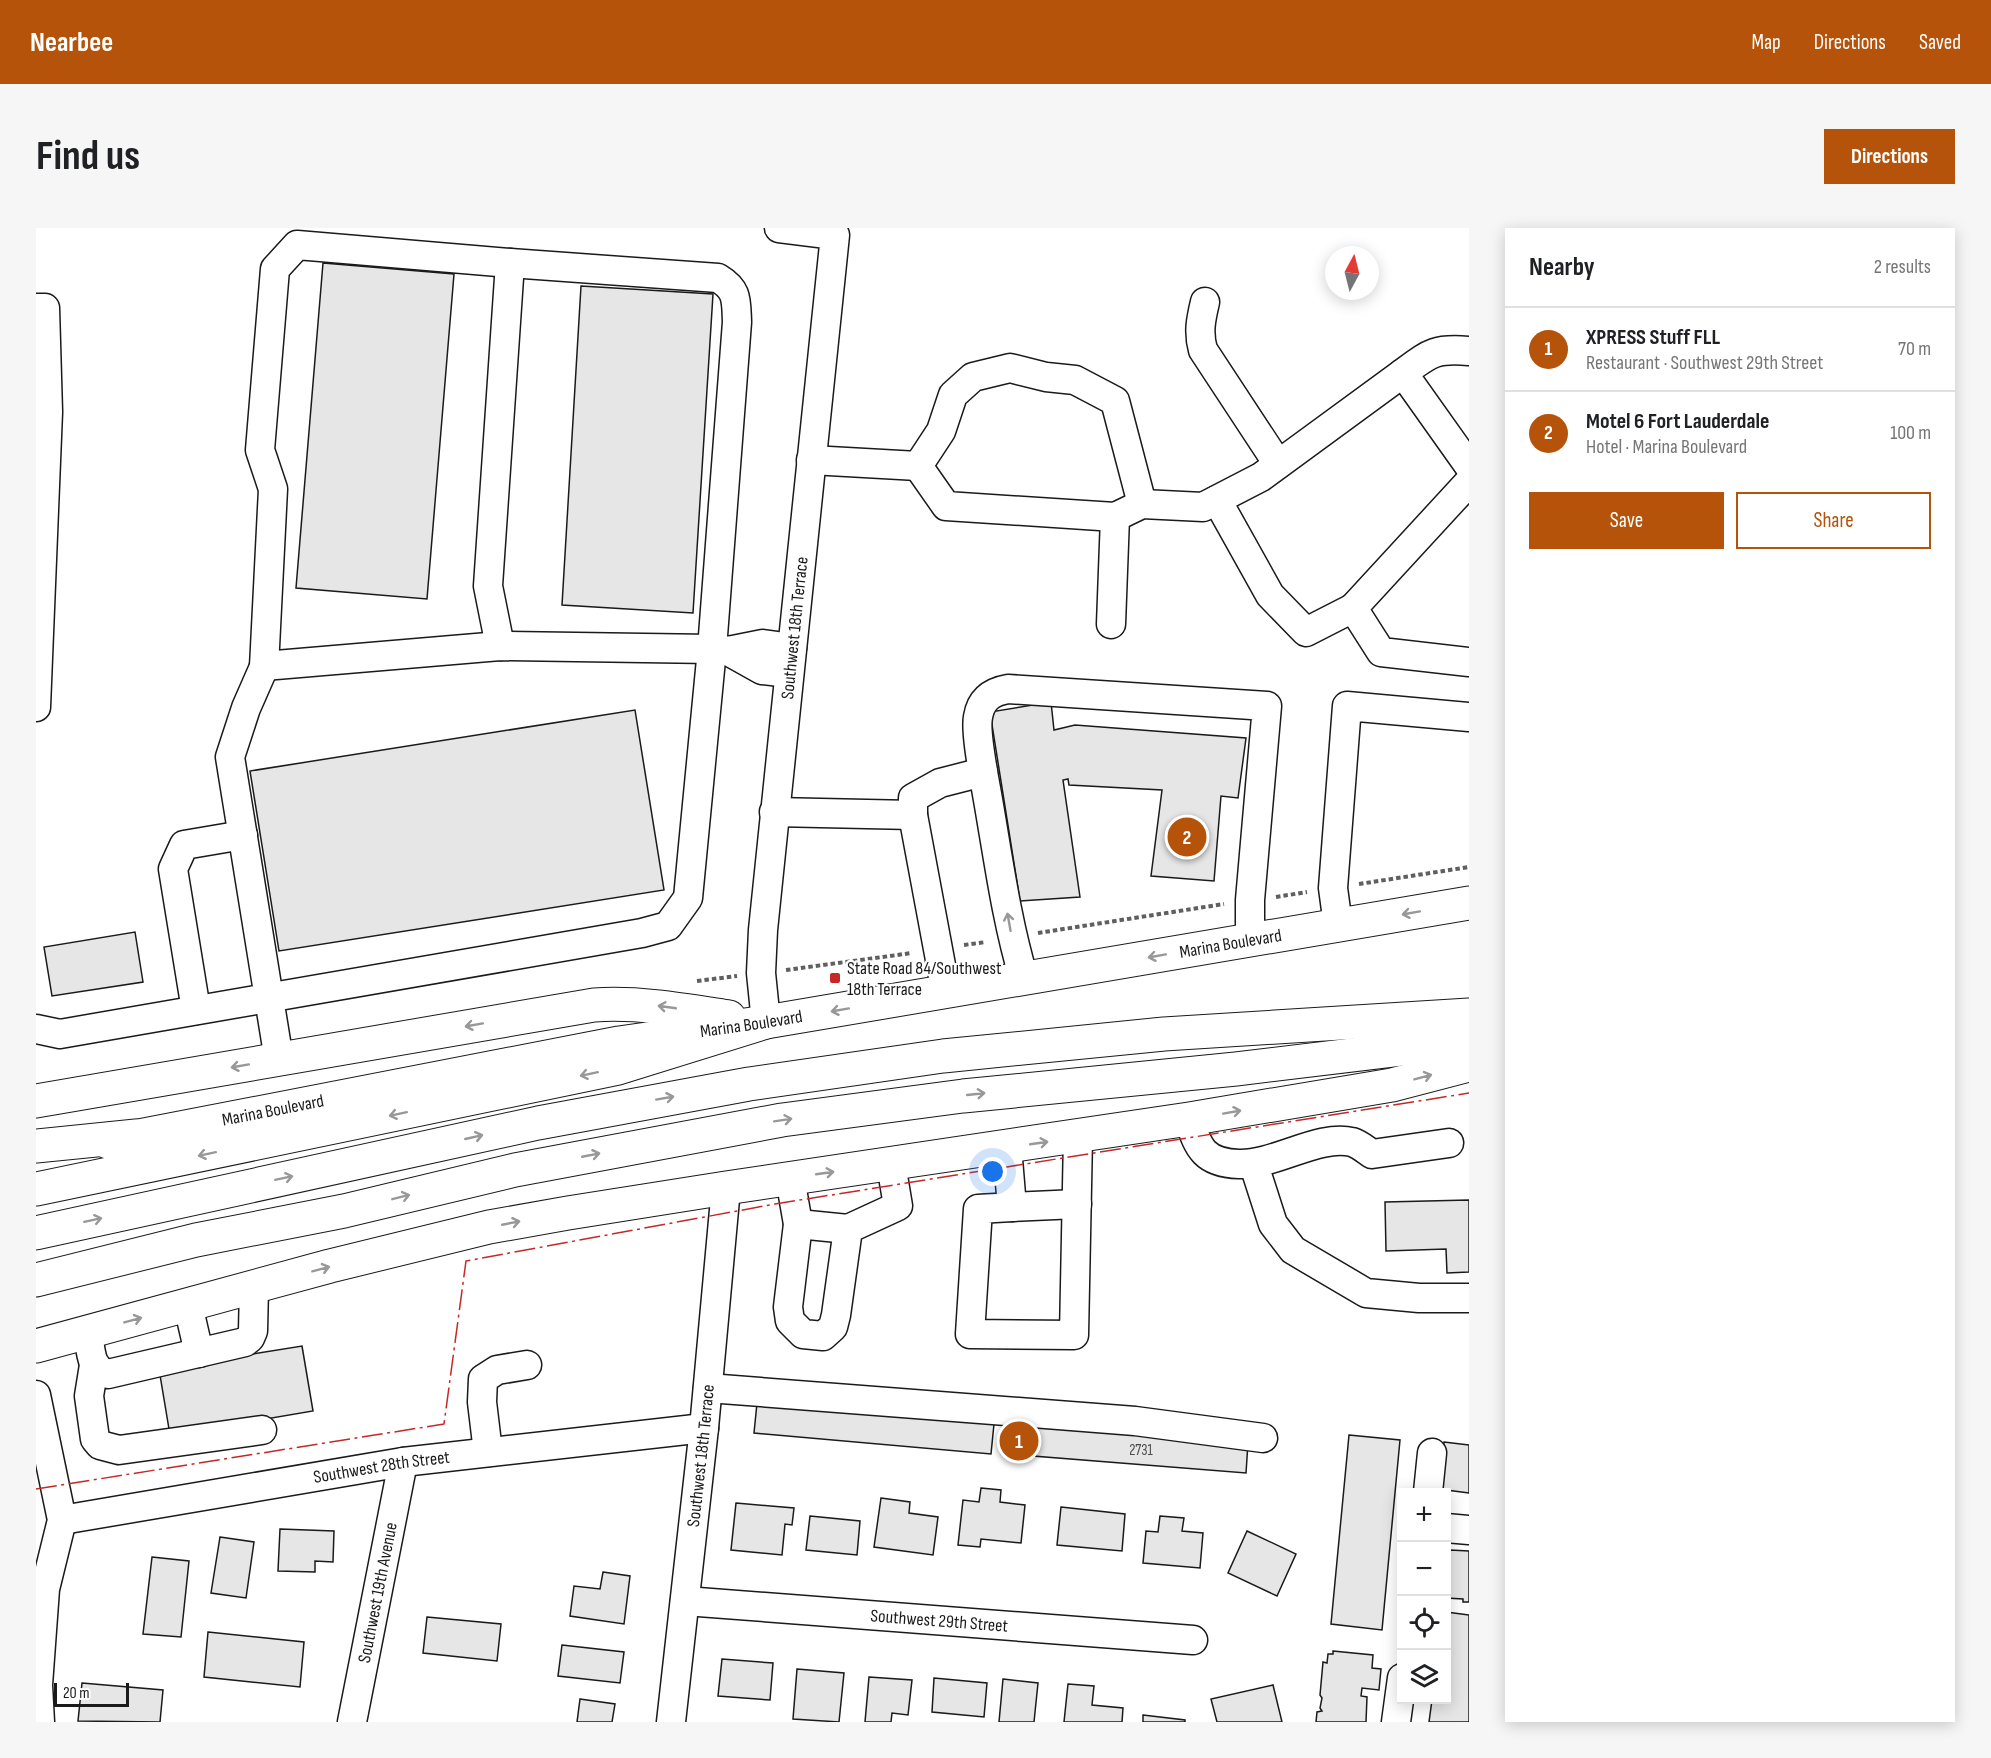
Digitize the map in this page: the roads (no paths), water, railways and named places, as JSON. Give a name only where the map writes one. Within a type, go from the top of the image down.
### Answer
[{"type":"main road","name":"Marina Boulevard","points":[[36,1158],[136,1136],[619,1043],[766,1022],[1469,903]]},
{"type":"main road","points":[[36,1101],[594,1005],[655,1006],[766,1022]]},
{"type":"main road","points":[[36,1233],[538,1123],[749,1084],[943,1056],[1152,1035],[1469,1015]]},
{"type":"main road","points":[[36,1189],[618,1068],[766,1022]]},
{"type":"main road","points":[[36,1280],[195,1249],[515,1170],[782,1120],[963,1096],[1236,1069],[1469,1041]]},
{"type":"main road","points":[[36,1346],[489,1227],[790,1178],[1189,1119],[1392,1085],[1469,1065]]},
{"type":"main road","points":[[36,1146],[136,1136]]},
{"type":"main road","points":[[36,1301],[195,1249]]},
{"type":"street","name":"Southwest 18th Terrace","points":[[766,1022],[761,973],[774,812],[835,235],[779,228]]},
{"type":"street","points":[[36,1029],[60,1034],[196,1010],[269,998],[619,937],[668,927],[688,898],[721,650],[738,322],[736,296],[729,285],[718,278],[510,264],[297,245],[276,269],[260,450],[273,489],[264,666],[246,708],[230,757],[243,835],[269,998],[279,1060]]},
{"type":"street","points":[[500,646],[488,585],[510,264]]},
{"type":"street","points":[[1205,302],[1200,323],[1203,350],[1278,464]]},
{"type":"street","points":[[36,308],[45,308],[48,412],[36,706]]},
{"type":"street","points":[[918,465],[946,506],[1115,517],[1142,504],[1203,507],[1261,477],[1430,353],[1451,349],[1469,351]]},
{"type":"street","points":[[918,465],[941,431],[952,395],[973,377],[1010,368],[1046,377],[1075,380],[1115,401],[1142,504]]},
{"type":"street","points":[[1403,373],[1469,466]]},
{"type":"street","points":[[811,460],[918,465]]},
{"type":"street","points":[[1217,500],[1270,595],[1306,632],[1353,608],[1469,482]]},
{"type":"street","points":[[1441,512],[1469,516]]},
{"type":"street","points":[[1111,624],[1115,517]]},
{"type":"street","points":[[1353,608],[1380,652],[1469,662]]},
{"type":"street","points":[[264,666],[500,646],[721,650],[763,644],[790,660]]},
{"type":"street","points":[[1024,979],[1012,938],[983,772],[977,719],[983,701],[994,692],[1008,689],[1267,706],[1250,900],[1250,940]]},
{"type":"street","points":[[1338,926],[1333,888],[1347,706],[1469,717]]},
{"type":"street","points":[[946,992],[913,815],[912,798],[940,783],[983,772]]},
{"type":"street","points":[[774,812],[913,815]]},
{"type":"street","points":[[196,1010],[173,869],[184,844],[243,835]]},
{"type":"street","points":[[1189,1119],[1195,1140],[1209,1158],[1225,1164],[1254,1165],[1330,1141],[1353,1142],[1372,1154],[1449,1143]]},
{"type":"street","points":[[1077,1204],[978,1209],[970,1334],[1074,1335],[1077,1204],[1078,1137]]},
{"type":"street","points":[[1007,1147],[1012,1207]]},
{"type":"street","points":[[798,1224],[848,1229],[898,1206],[891,1164]]},
{"type":"street","points":[[1254,1165],[1273,1224],[1293,1250],[1366,1293],[1419,1298],[1469,1298]]},
{"type":"street","points":[[790,1178],[798,1224],[788,1307],[790,1321],[802,1334],[823,1336],[833,1327],[848,1229]]},
{"type":"street","name":"Southwest 18th Terrace","points":[[671,1722],[704,1428],[726,1188]]},
{"type":"street","points":[[94,1365],[100,1371],[108,1374],[245,1342],[253,1331],[254,1287]]},
{"type":"street","points":[[188,1305],[200,1353]]},
{"type":"street","points":[[87,1332],[94,1365],[89,1396],[96,1439],[100,1445],[119,1450],[262,1430]]},
{"type":"street","points":[[488,1452],[482,1402],[483,1379],[497,1370],[527,1365]]},
{"type":"street","points":[[708,1388],[1135,1421],[1263,1438]]},
{"type":"street","points":[[36,1395],[62,1520],[45,1588],[39,1685],[40,1722]]},
{"type":"street","name":"Southwest 28th Street","points":[[62,1520],[403,1462],[704,1428]]},
{"type":"street","points":[[1428,1488],[1432,1453]]},
{"type":"street","name":"Southwest 19th Avenue","points":[[352,1722],[403,1462]]},
{"type":"street","points":[[1451,1528],[1469,1530]]},
{"type":"street","name":"Southwest 29th Street","points":[[686,1601],[1193,1640]]},
{"type":"street","points":[[1396,1722],[1398,1704]]},
{"type":"place","name":"Motel 6 Fort Lauderdale","points":[[1187,837]]},
{"type":"place","name":"State Road 84/Southwest 18th Terrace","points":[[835,978]]},
{"type":"place","name":"XPRESS Stuff FLL","points":[[1019,1441]]}]
